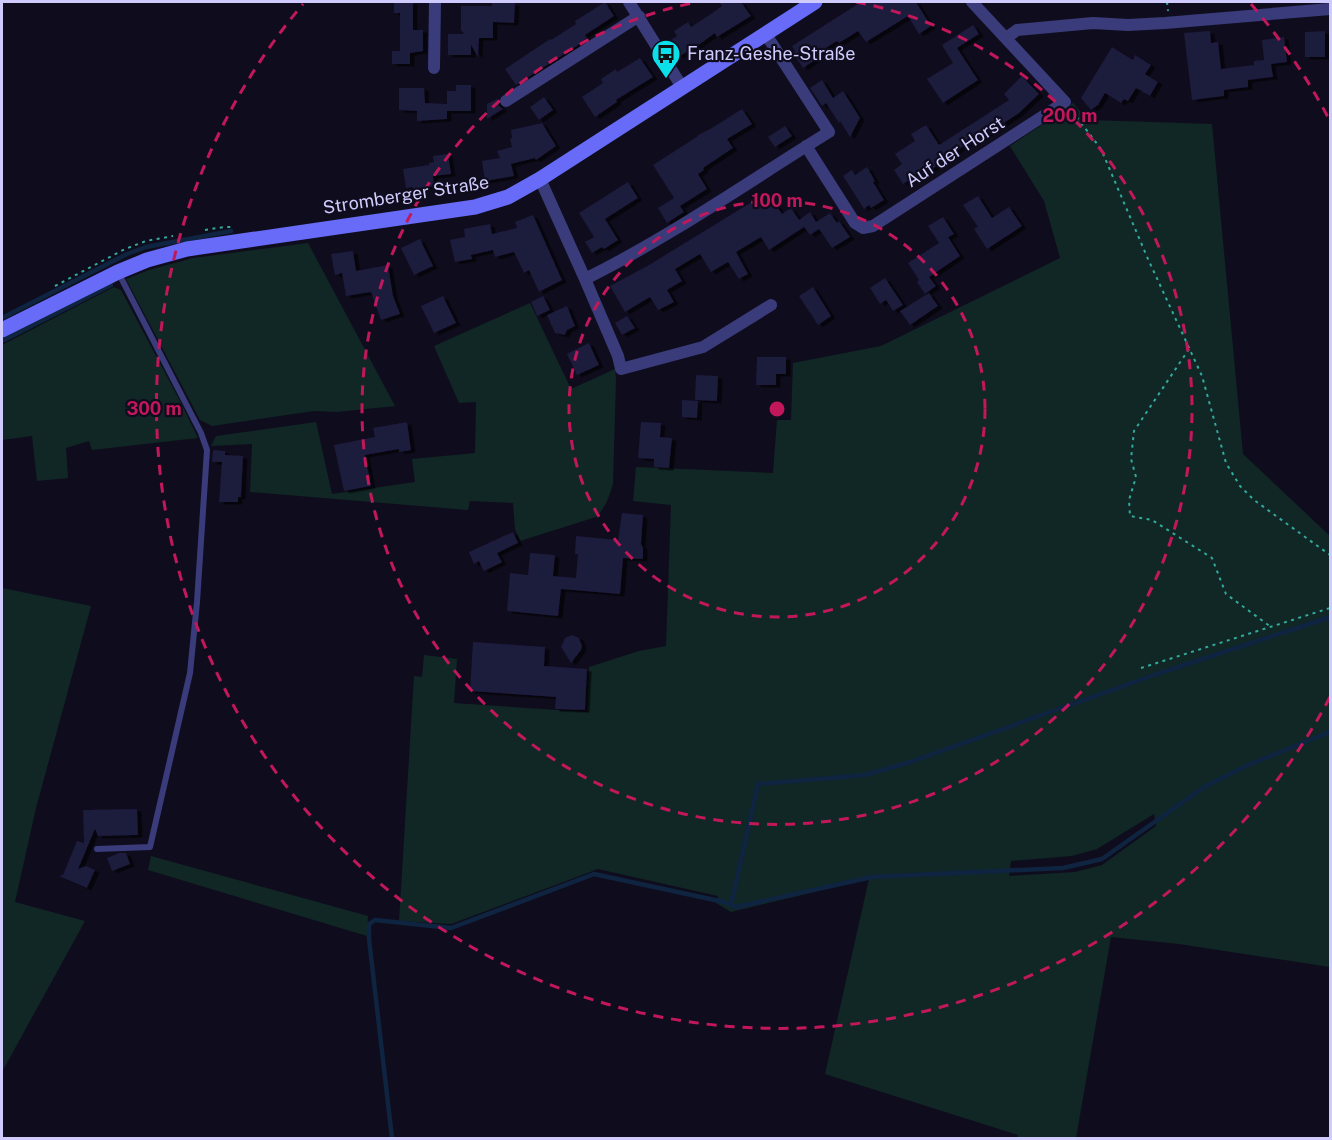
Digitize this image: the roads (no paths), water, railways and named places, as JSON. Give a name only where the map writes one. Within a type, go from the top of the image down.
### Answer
[{"type":"main road","name":"Stromberger Straße","points":[[2,330],[118,272],[147,260],[186,249],[475,207],[508,197],[540,179],[814,2]]},
{"type":"street","points":[[434,68],[435,2]]},
{"type":"street","points":[[629,2],[682,87]]},
{"type":"street","points":[[972,2],[1006,38],[1017,30],[1093,23],[1128,25],[1165,23],[1330,9]]},
{"type":"street","points":[[506,101],[639,16]]},
{"type":"street","points":[[585,279],[615,264],[742,188],[829,132],[765,33]]},
{"type":"street","name":"Auf der Horst","points":[[806,146],[855,223],[863,228],[873,226],[1065,102],[1006,38]]},
{"type":"street","points":[[540,179],[618,356],[621,369],[703,347],[771,305]]},
{"type":"lane","points":[[97,849],[150,847],[190,673],[207,450],[201,433],[118,272]]},
{"type":"waterway","points":[[2,318],[127,254],[146,247],[231,231]]},
{"type":"waterway","points":[[2,341],[111,285]]},
{"type":"waterway","points":[[731,905],[758,784],[865,775],[910,762],[1157,674],[1330,617]]},
{"type":"waterway","points":[[392,1138],[369,939],[369,924],[375,920],[451,928],[594,874],[724,902],[736,907],[872,877],[1063,868],[1102,859],[1204,787],[1248,765],[1330,732]]},
{"type":"place","name":"Franz-Geshe-Straße","points":[[666,80]]}]
